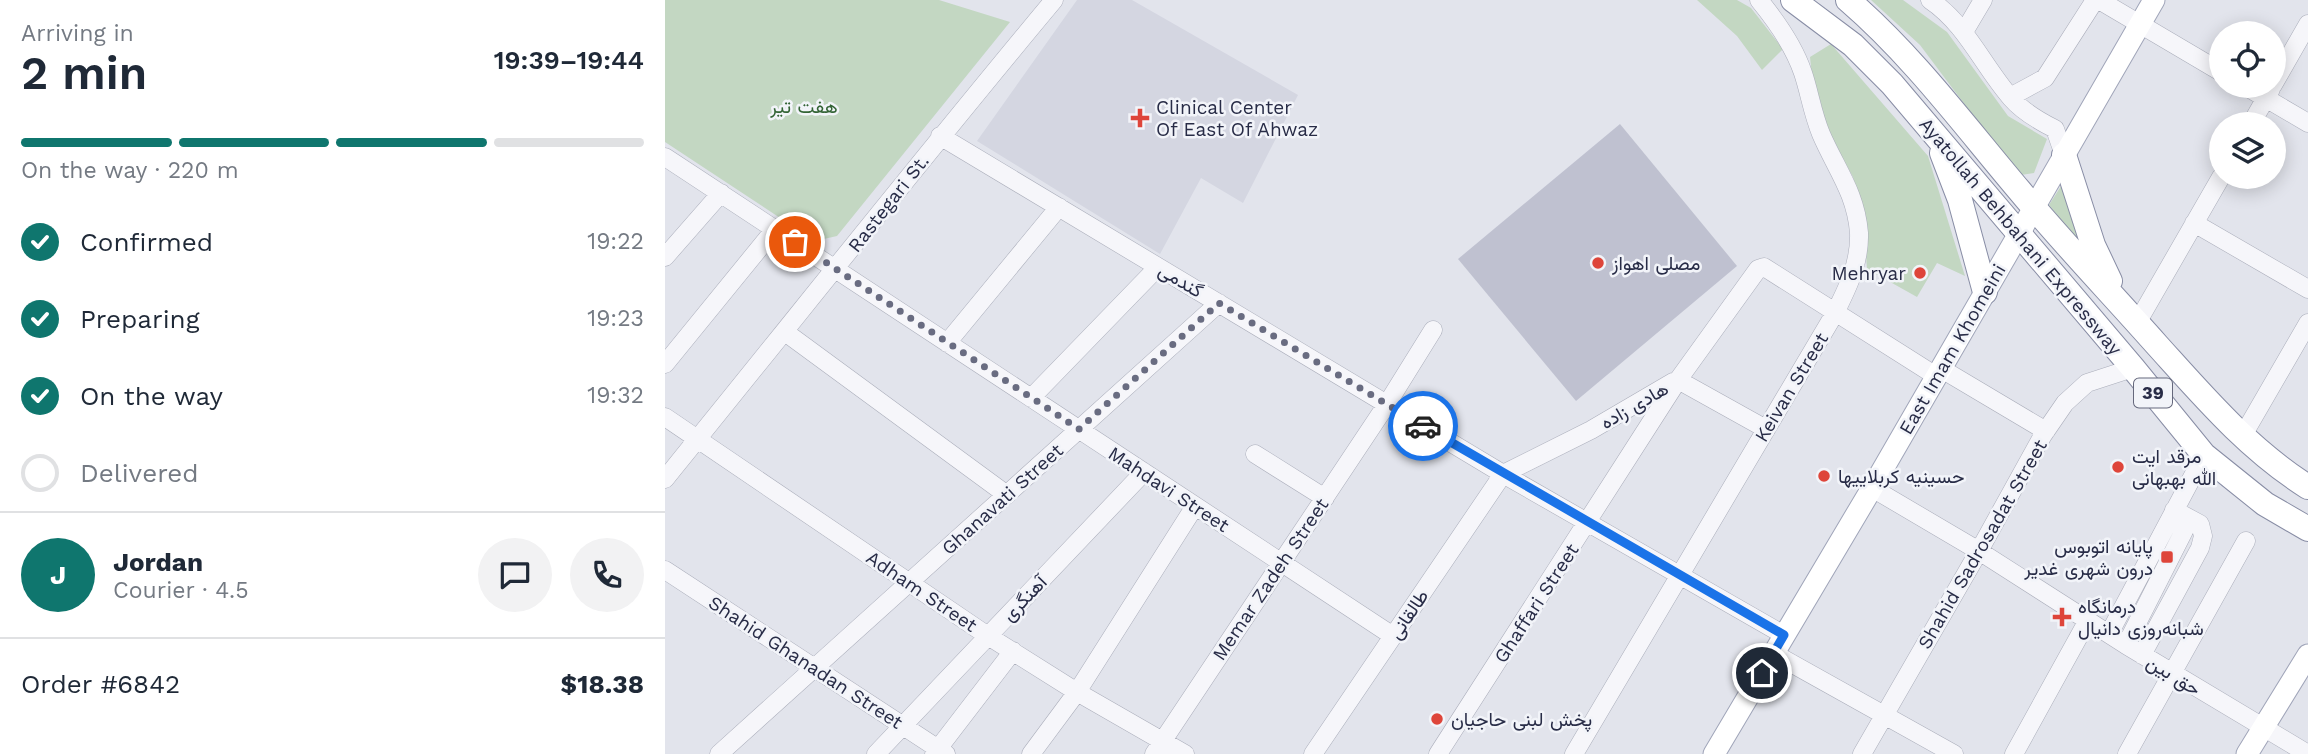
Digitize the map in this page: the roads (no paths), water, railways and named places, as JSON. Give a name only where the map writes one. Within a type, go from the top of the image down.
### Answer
[{"type":"highway","name":"Ayatollah Behbahani Expressway","points":[[1793,0],[1853,45],[1925,122],[2204,455],[2265,504],[2308,529]]},
{"type":"highway","name":"Ayatollah Behbahani Expressway","points":[[1848,0],[1915,65],[2034,207],[2242,437],[2308,486]]},
{"type":"highway","points":[[1925,122],[1945,159],[1960,200],[1985,292]]},
{"type":"highway","points":[[2064,155],[2093,245],[2130,315]]},
{"type":"main road","name":"East Imam Khomeini","points":[[1714,754],[2154,0]]},
{"type":"main road","points":[[2247,754],[2308,655]]},
{"type":"street","name":"Rastegari St.","points":[[665,479],[940,136],[1054,0]]},
{"type":"street","name":"Keivan Street","points":[[1574,754],[1835,313],[1855,271],[1859,234],[1853,197],[1827,148],[1812,112],[1803,74],[1793,49],[1759,0]]},
{"type":"street","points":[[1930,0],[1964,32],[2010,97],[2026,112],[2056,130],[2064,155]]},
{"type":"street","points":[[1964,32],[1983,0]]},
{"type":"street","points":[[2010,97],[2045,78],[2097,0],[2209,65]]},
{"type":"street","points":[[2286,63],[2308,24]]},
{"type":"street","points":[[2281,98],[2308,122]]},
{"type":"street","name":"گندمی","points":[[940,136],[1503,474],[1680,575],[1884,715],[1954,754]]},
{"type":"street","name":"Mahdavi Street","points":[[665,157],[1393,636]]},
{"type":"street","points":[[2130,315],[2194,223],[2214,189]]},
{"type":"street","points":[[665,257],[721,193]]},
{"type":"street","points":[[947,343],[1059,207]]},
{"type":"street","points":[[2194,223],[2308,289]]},
{"type":"street","points":[[665,364],[775,229]]},
{"type":"street","points":[[1031,398],[1158,267]]},
{"type":"street","name":"هادی زاده","points":[[1503,474],[1591,430],[1678,380],[1761,267],[1835,313]]},
{"type":"street","name":"Ghanavati Street","points":[[719,754],[1219,303]]},
{"type":"street","points":[[1835,313],[2046,431]]},
{"type":"street","points":[[2242,437],[2308,323]]},
{"type":"street","name":"Memar Zadeh Street","points":[[1158,748],[1387,404],[1433,330]]},
{"type":"street","points":[[785,332],[1007,495]]},
{"type":"street","name":"Shahid Sadrosadat Street","points":[[1861,754],[2046,431],[2065,403],[2087,383],[2133,368]]},
{"type":"street","points":[[1678,380],[1766,429]]},
{"type":"street","name":"Ghaffari Street","points":[[1438,754],[1678,380]]},
{"type":"street","name":"Adham Street","points":[[665,417],[1158,748],[1185,754]]},
{"type":"street","points":[[1255,454],[1325,498]]},
{"type":"street","points":[[2126,645],[2204,455]]},
{"type":"street","name":"آهنگری","points":[[876,754],[1144,472]]},
{"type":"street","name":"طالقانی","points":[[1313,754],[1503,474]]},
{"type":"street","name":"حق بین","points":[[1871,488],[1979,551],[2142,655],[2308,754]]},
{"type":"street","points":[[1031,754],[1077,692],[1195,506]]},
{"type":"street","points":[[2109,634],[2182,514]]},
{"type":"street","points":[[2142,655],[2200,548],[2203,537],[2200,524],[2182,514]]},
{"type":"street","points":[[2127,754],[2246,541]]},
{"type":"street","name":"Shahid Ghanadan Street","points":[[665,570],[940,752]]},
{"type":"street","points":[[2014,754],[2088,620]]},
{"type":"street","points":[[940,752],[1013,651]]},
{"type":"place","name":"Clinical Center Of East Of Ahwaz","points":[[1140,118]]},
{"type":"place","name":"مصلی اهواز","points":[[1598,263]]},
{"type":"place","name":"Mehryar","points":[[1920,273]]},
{"type":"place","name":"مرقد ایت الله بهبهانی","points":[[2118,467]]},
{"type":"place","name":"حسینیه کربلاییها","points":[[1824,476]]},
{"type":"place","name":"پایانه اتوبوس درون شهری غدیر","points":[[2167,557]]},
{"type":"place","name":"درمانگاه شبانه‌روزی دانیال","points":[[2062,617]]},
{"type":"place","name":"پخش لبنی حاجیان","points":[[1437,719]]},
{"type":"park label","name":"هفت تیر","points":[[804,106]]}]
